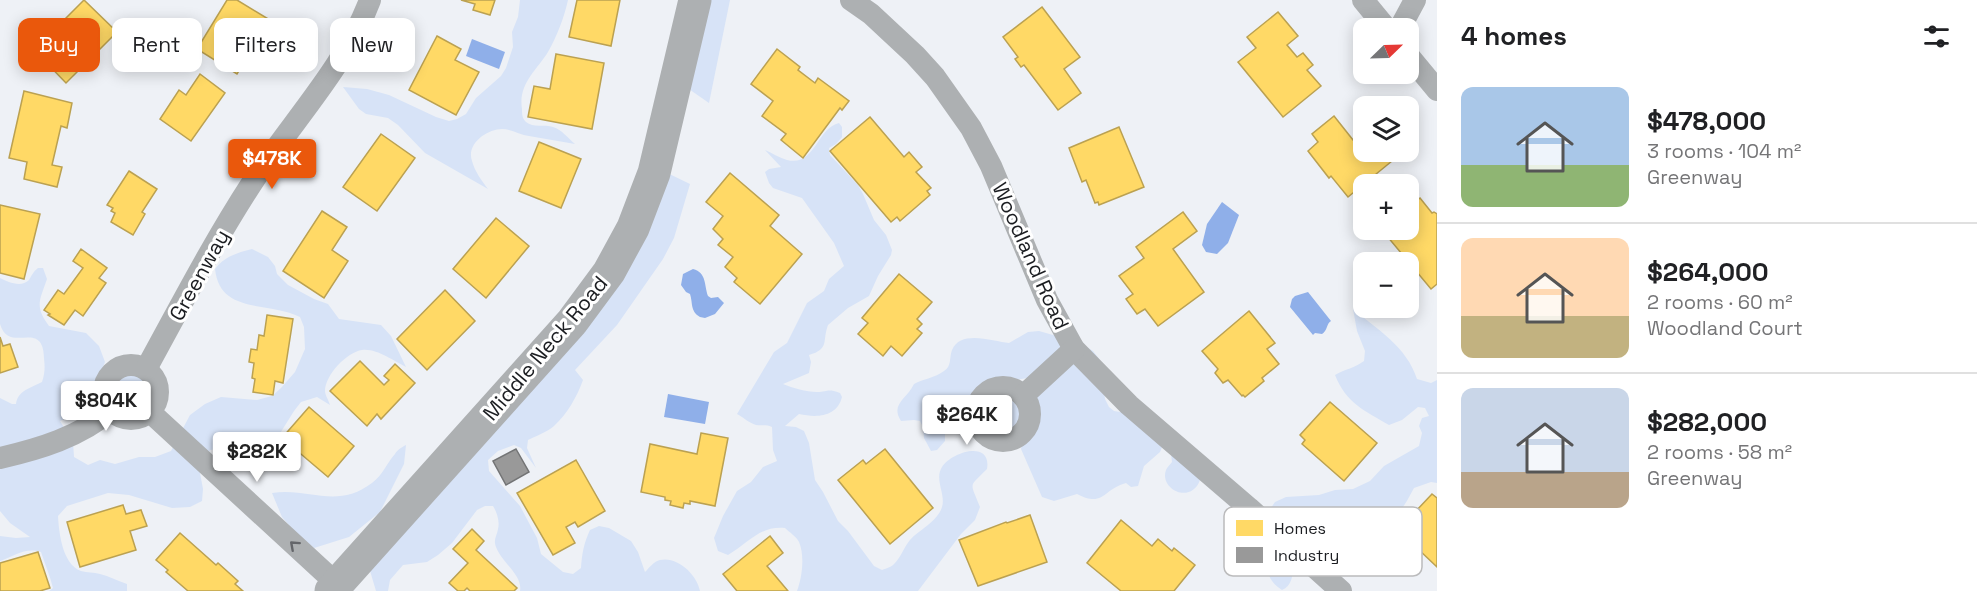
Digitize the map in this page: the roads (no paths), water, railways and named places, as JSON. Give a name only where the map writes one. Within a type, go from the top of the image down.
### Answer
[{"type":"main road","name":"Middle Neck Road","points":[[334,588],[572,322],[609,272],[633,228],[654,173],[695,0]]},
{"type":"street","name":"Greenway","points":[[146,369],[252,182],[340,59],[361,23],[370,0]]},
{"type":"street","name":"Woodland Road","points":[[851,0],[871,14],[915,55],[941,85],[971,128],[991,166],[1047,300],[1074,349],[1129,405],[1245,507]]},
{"type":"street","points":[[1363,0],[1378,18]]},
{"type":"street","points":[[1405,18],[1415,0]]},
{"type":"street","points":[[1419,68],[1437,90]]},
{"type":"street","points":[[1023,396],[1074,349]]},
{"type":"street","points":[[138,366],[146,369],[157,382],[159,390],[155,406],[150,412],[134,419],[117,416],[111,410],[104,394],[108,378],[121,367],[138,366]]},
{"type":"street","points":[[0,458],[28,452],[56,442],[95,423],[111,410]]},
{"type":"street","points":[[150,412],[334,588]]},
{"type":"street","name":"Woodland Road","points":[[1324,576],[1341,591]]},
{"type":"water","points":[[472,39],[505,52],[499,69],[466,56]]},
{"type":"water","points":[[1222,202],[1239,215],[1228,243],[1217,254],[1206,252],[1202,245],[1207,224]]},
{"type":"water","points":[[693,269],[703,276],[708,296],[718,297],[724,303],[715,314],[705,318],[695,312],[690,294],[681,285],[683,274]]},
{"type":"water","points":[[1308,292],[1331,321],[1322,334],[1313,335],[1290,307],[1295,296]]},
{"type":"water","points":[[668,394],[709,402],[705,424],[664,417]]}]
